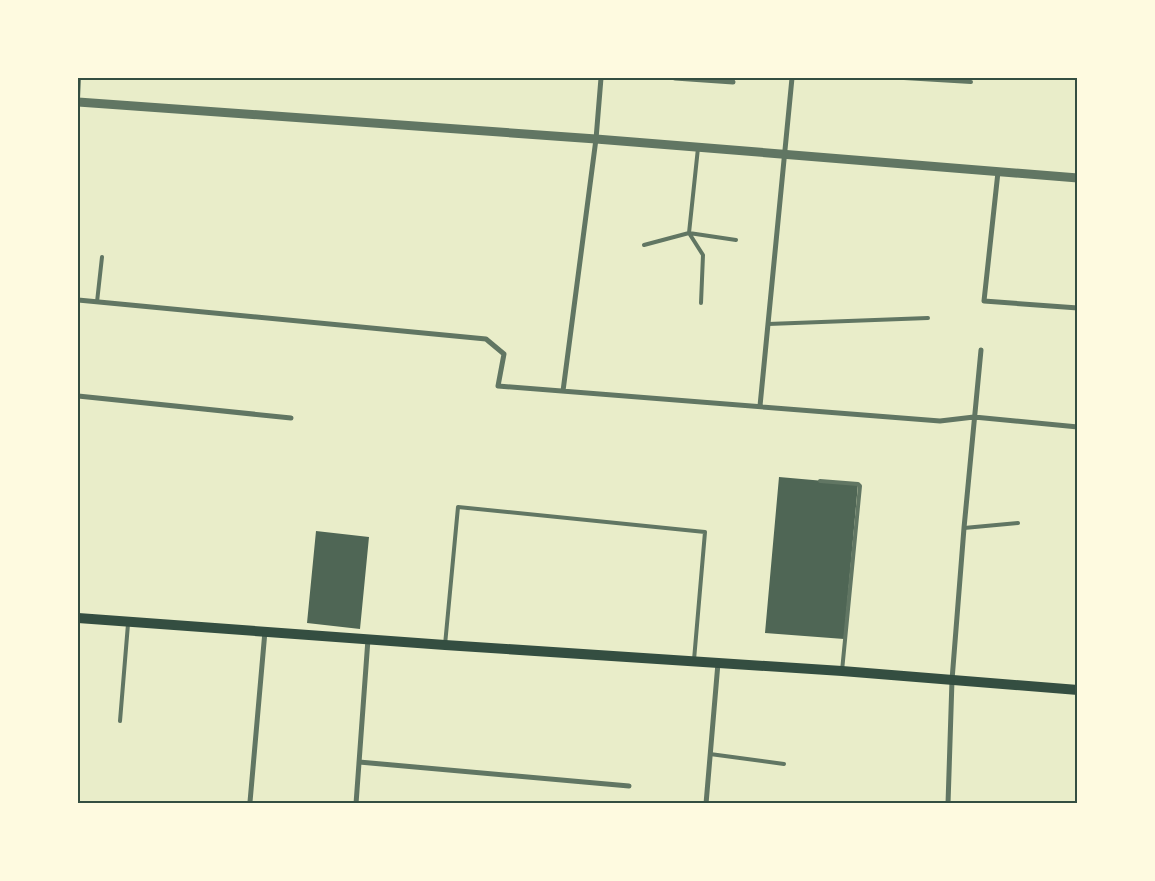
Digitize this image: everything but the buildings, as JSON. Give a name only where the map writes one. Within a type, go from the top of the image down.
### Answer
[{"type":"main road","points":[[78,618],[445,645],[694,660],[1078,690]]},
{"type":"street","points":[[563,391],[596,139],[601,78]]},
{"type":"street","points":[[675,78],[733,82]]},
{"type":"street","points":[[760,406],[783,154],[792,78]]},
{"type":"street","points":[[78,100],[1078,178]]},
{"type":"street","points":[[998,172],[984,300],[1078,308]]},
{"type":"street","points":[[78,300],[486,339],[504,354],[498,386],[940,420],[974,417],[1078,427]]},
{"type":"street","points":[[948,804],[952,680],[981,350]]},
{"type":"street","points":[[78,396],[291,418]]},
{"type":"street","points":[[250,802],[265,631]]},
{"type":"street","points":[[356,804],[368,638]]},
{"type":"street","points":[[706,804],[718,663]]},
{"type":"street","points":[[359,762],[629,786]]},
{"type":"lane","points":[[78,100],[79,78]]},
{"type":"lane","points":[[904,78],[971,82]]},
{"type":"lane","points":[[698,148],[690,233],[703,255],[701,303]]},
{"type":"lane","points":[[644,245],[690,233],[736,240]]},
{"type":"lane","points":[[97,302],[102,257]]},
{"type":"lane","points":[[767,324],[928,318]]},
{"type":"lane","points":[[820,481],[858,484],[860,486],[842,671]]},
{"type":"lane","points":[[445,645],[458,507],[704,532],[694,660]]},
{"type":"lane","points":[[964,528],[1018,523]]},
{"type":"lane","points":[[120,721],[128,621]]},
{"type":"lane","points":[[710,754],[784,764]]}]
